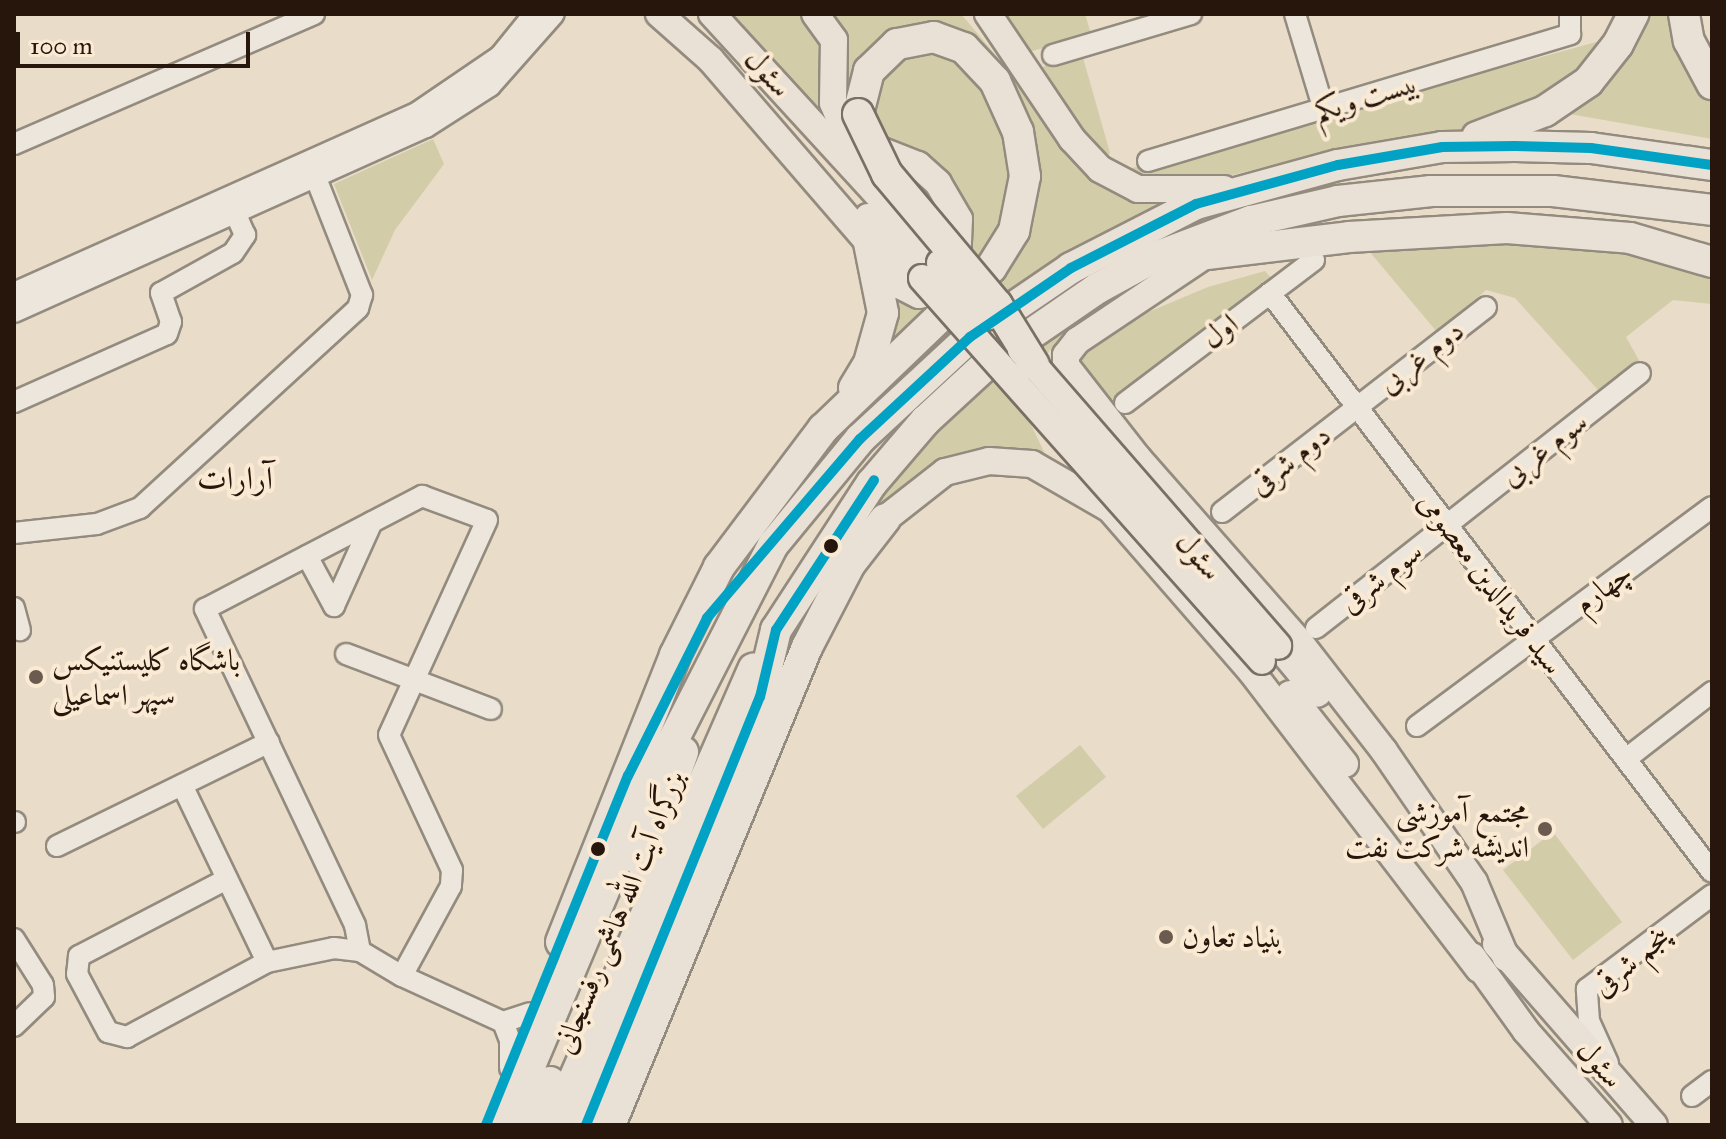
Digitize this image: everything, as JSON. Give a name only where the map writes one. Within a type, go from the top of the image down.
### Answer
[{"type":"highway","points":[[1442,147],[1514,126],[1588,82],[1618,44],[1633,14]]},
{"type":"highway","points":[[1684,14],[1689,41],[1712,84]]},
{"type":"highway","points":[[823,429],[991,268],[1014,231],[1023,193],[1023,154],[1009,107],[979,60],[950,41],[918,38],[885,52],[869,71],[858,114],[887,174],[997,305],[1034,365]]},
{"type":"highway","name":"بزرگراه آیت الله هاشمی رفسنجانی","points":[[505,1125],[643,799],[773,545],[860,439],[970,337],[1071,268],[1122,240],[1196,204],[1248,187],[1442,147],[1591,148],[1712,165]]},
{"type":"highway","name":"بزرگراه آیت الله هاشمی رفسنجانی","points":[[554,1125],[743,686],[863,496],[925,421],[986,365],[1098,288],[1210,235],[1338,201],[1465,190],[1553,191],[1712,210]]},
{"type":"highway","points":[[1098,288],[1207,254],[1307,209]]},
{"type":"highway","points":[[1207,254],[1349,237],[1507,228],[1630,238],[1712,262]]},
{"type":"highway","points":[[628,776],[675,655],[719,567],[863,374],[878,338],[882,291],[869,243]]},
{"type":"highway","points":[[610,1125],[807,647],[850,564],[885,519]]},
{"type":"highway","points":[[486,1125],[510,1068],[516,1018],[628,776],[707,618],[773,545]]},
{"type":"highway","name":"بزرگراه آیت الله هاشمی رفسنجانی","points":[[586,1125],[760,697],[776,630]]},
{"type":"highway","name":"بزرگراه آیت الله هاشمی رفسنجانی","points":[[531,1125],[661,820],[698,696]]},
{"type":"main road","points":[[659,14],[711,60],[869,243],[899,285],[919,295],[941,285],[957,266],[962,233],[938,183],[918,165],[864,144],[837,119],[834,40],[815,14]]},
{"type":"main road","name":"سئول","points":[[682,14],[716,44],[931,270],[1034,365],[1270,653],[1318,728],[1436,890],[1479,969],[1609,1125]]},
{"type":"main road","name":"سئول","points":[[712,14],[931,270],[1393,792],[1506,958],[1654,1125]]},
{"type":"main road","points":[[988,14],[1072,139],[1100,169],[1138,189],[1248,187]]},
{"type":"main road","points":[[1207,254],[1097,327],[1066,355],[1066,366],[1138,458],[1298,640],[1384,751],[1474,882],[1506,958]]},
{"type":"main road","points":[[1138,458],[1059,385],[1047,383],[1032,395],[1031,418],[1251,671],[1479,969]]},
{"type":"main road","points":[[885,519],[945,472],[989,461],[1032,464],[1110,509]]},
{"type":"street","points":[[14,144],[314,14]]},
{"type":"street","points":[[14,312],[239,205],[447,96],[500,56],[534,14]]},
{"type":"street","points":[[14,293],[316,178],[414,133],[474,98],[510,68],[554,14]]},
{"type":"street","points":[[1053,55],[1191,14]]},
{"type":"street","points":[[1295,14],[1324,110]]},
{"type":"street","name":"بیست ویکم","points":[[1148,161],[1570,34],[1572,18]]},
{"type":"street","points":[[14,533],[97,524],[140,508],[358,308],[362,295],[316,178]]},
{"type":"street","points":[[14,402],[167,334],[171,322],[161,293],[231,255],[245,235],[239,205]]},
{"type":"street","name":"اول","points":[[1125,403],[1314,260]]},
{"type":"street","name":"سید فریدالدین معصومی","points":[[1270,293],[1712,872]]},
{"type":"street","name":"دوم غربی","points":[[1357,407],[1486,307]]},
{"type":"street","name":"سوم غربی","points":[[1447,525],[1640,373]]},
{"type":"street","name":"دوم شرقی","points":[[1222,512],[1357,407]]},
{"type":"street","points":[[360,951],[355,925],[205,609],[422,496],[487,520],[389,735],[452,870],[451,886],[402,976]]},
{"type":"street","name":"چهارم","points":[[1417,726],[1712,507]]},
{"type":"street","points":[[307,556],[334,606],[372,522]]},
{"type":"street","name":"سوم شرقی","points":[[1316,628],[1447,525]]},
{"type":"street","points":[[14,608],[20,630]]},
{"type":"street","points":[[346,654],[491,709]]},
{"type":"street","points":[[1626,759],[1712,692]]},
{"type":"street","points":[[57,846],[269,742]]},
{"type":"street","points":[[182,785],[267,962]]},
{"type":"street","points":[[227,879],[84,951],[76,962],[77,974],[108,1032],[120,1037],[267,962],[334,948],[360,951],[402,976],[516,1018]]},
{"type":"street","name":"پنجم شرقی","points":[[1619,1085],[1589,1021],[1587,989],[1712,895]]},
{"type":"street","points":[[14,939],[43,985],[44,997],[14,1026]]},
{"type":"street","points":[[1692,1096],[1712,1081]]},
{"type":"shaded area","points":[[725,14],[806,14],[828,38],[828,125]]},
{"type":"shaded area","points":[[827,14],[961,14],[1094,172],[1187,195],[1056,262],[947,337],[867,408],[785,505],[774,502],[1015,244],[1010,92],[909,29],[848,128]]},
{"type":"shaded area","points":[[993,14],[1085,14],[1091,34],[1022,54]]},
{"type":"shaded area","points":[[1646,14],[1679,14],[1712,94],[1712,139],[1564,113]]},
{"type":"shaded area","points":[[1611,38],[1588,69],[1490,126],[1334,150],[1187,186],[1114,173]]},
{"type":"shaded area","points":[[952,48],[997,96],[1017,192],[984,271],[973,258],[967,222],[881,147],[869,91],[898,50]]},
{"type":"shaded area","points":[[1082,54],[1110,153],[1104,159],[1033,70]]},
{"type":"shaded area","points":[[433,139],[444,164],[395,230],[372,280],[334,184]]},
{"type":"shaded area","points":[[1489,243],[1567,243],[1657,257],[1712,279],[1712,304],[1673,300],[1626,337],[1640,362],[1599,391],[1515,298],[1486,290],[1437,332],[1369,251]]},
{"type":"shaded area","points":[[1265,271],[1273,280],[1118,400],[1104,398],[1073,360],[1078,351],[1127,321],[1208,287]]},
{"type":"shaded area","points":[[890,283],[946,308],[879,366]]},
{"type":"shaded area","points":[[1109,302],[1120,303],[1050,350],[1019,400],[1049,462],[969,453],[862,522],[928,443],[996,376]]},
{"type":"shaded area","points":[[1080,745],[1106,777],[1043,829],[1016,796]]},
{"type":"shaded area","points":[[1553,832],[1622,922],[1573,960],[1503,870]]},
{"type":"transit line","points":[[486,1125],[628,776],[707,618],[860,439],[970,337],[1071,268],[1196,204],[1338,165],[1442,147],[1515,146],[1591,148],[1712,165]]},
{"type":"transit line","points":[[586,1125],[760,697],[776,630],[874,480]]},
{"type":"place","name":"باشگاه کلیستنیکس سپهر اسماعیلی","points":[[36,677]]},
{"type":"place","name":"مجتمع آموزشی اندیشه شرکت نفت","points":[[1545,829]]},
{"type":"place","name":"بنیاد تعاون","points":[[1166,937]]},
{"type":"district","name":"آرارات","points":[[235,479]]}]
